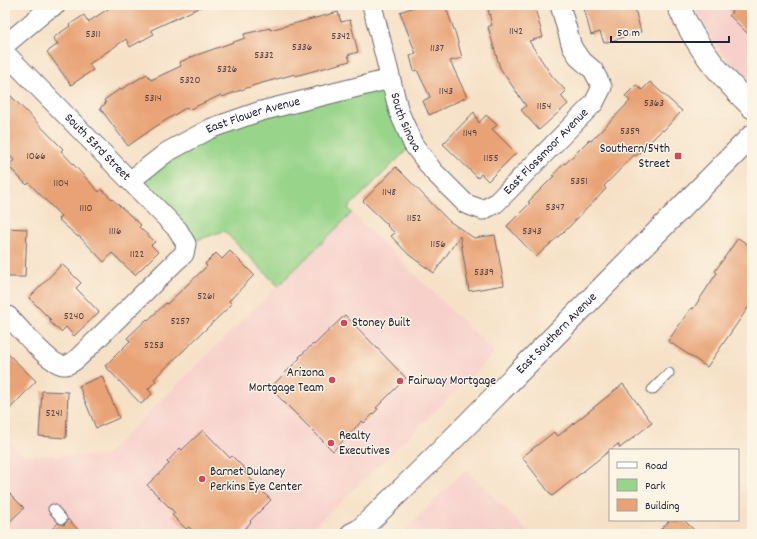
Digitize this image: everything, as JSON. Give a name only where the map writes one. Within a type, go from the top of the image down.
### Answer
[{"type":"main road","points":[[678,5],[687,26],[708,59],[730,85],[752,107]]},
{"type":"main road","name":"East Southern Avenue","points":[[357,533],[441,451],[752,136]]},
{"type":"street","points":[[5,45],[47,10],[56,5]]},
{"type":"street","name":"South Sinova","points":[[372,5],[399,112],[413,144],[433,171],[466,204],[483,210]]},
{"type":"street","name":"East Flossmoor Avenue","points":[[483,210],[496,203],[594,103],[602,87],[593,70],[580,59],[572,47],[560,5]]},
{"type":"street","name":"South 53rd Street","points":[[5,53],[178,230],[186,244],[184,254],[74,362],[65,366],[57,364],[48,358],[8,316],[5,315]]},
{"type":"street","name":"East Flower Avenue","points":[[130,181],[168,152],[212,128],[261,111],[390,79]]},
{"type":"lane","points":[[652,390],[669,373]]},
{"type":"lane","points":[[53,509],[62,519]]},
{"type":"shaded area","points":[[693,5],[752,5],[752,80],[742,77],[714,43]]},
{"type":"shaded area","points":[[352,213],[495,353],[345,498],[305,534],[5,534],[5,437],[23,455],[105,456]]},
{"type":"shaded area","points":[[466,469],[530,534],[401,534]]},
{"type":"green space","points":[[390,79],[413,144],[348,208],[352,213],[278,286],[224,231],[186,244],[130,181],[212,128]]},
{"type":"building","points":[[114,5],[205,5],[151,30],[154,34],[130,47],[126,39],[89,64],[93,70],[71,85],[47,52],[58,44],[53,38],[84,15],[88,22]]},
{"type":"building","points":[[419,5],[445,5],[456,35],[462,58],[450,61],[467,97],[429,115],[423,101],[430,97],[417,70],[414,71],[410,56],[416,54],[400,12]]},
{"type":"building","points":[[487,5],[534,5],[543,37],[529,41],[552,76],[566,91],[561,96],[568,104],[539,130],[521,110],[526,106],[500,68],[488,27],[492,25]]},
{"type":"building","points":[[583,5],[634,5],[641,32],[604,43],[600,32],[591,35]]},
{"type":"building","points":[[724,5],[752,5],[752,38],[729,15],[732,12]]},
{"type":"building","points":[[338,12],[341,22],[350,20],[358,52],[348,55],[350,61],[255,85],[222,97],[221,95],[188,110],[187,107],[128,146],[100,108],[106,103],[104,100],[147,74],[151,80],[181,66],[180,62],[245,38],[244,34],[270,28],[270,30]]},
{"type":"building","points":[[650,82],[682,111],[636,156],[634,155],[604,186],[606,189],[562,234],[536,257],[507,226],[530,203],[528,202],[554,176],[553,175],[564,163],[565,164],[589,140],[591,141],[630,101],[625,96],[636,85],[642,90]]},
{"type":"building","points":[[5,90],[63,149],[61,151],[99,192],[101,189],[141,225],[139,227],[155,242],[151,245],[158,252],[135,275],[112,253],[104,262],[79,236],[78,237],[58,219],[61,216],[29,183],[27,185],[8,166],[14,160],[5,151]]},
{"type":"building","points":[[474,112],[479,123],[486,115],[497,125],[492,129],[516,153],[488,181],[481,174],[478,178],[443,144]]},
{"type":"building","points":[[396,167],[449,221],[474,238],[495,235],[504,285],[469,291],[460,236],[434,273],[409,255],[391,236],[395,233],[363,201]]},
{"type":"building","points":[[5,228],[27,229],[25,277],[5,277]]},
{"type":"building","points":[[738,238],[752,247],[752,302],[707,367],[668,341],[691,308],[693,309],[717,273],[715,271]]},
{"type":"building","points":[[230,251],[254,275],[229,301],[232,304],[154,379],[156,381],[148,389],[152,394],[141,404],[105,366],[130,341],[127,338],[147,319],[148,320],[166,303],[167,304],[207,266],[205,264],[216,253],[222,259]]},
{"type":"building","points":[[62,264],[81,283],[76,288],[99,312],[74,336],[66,327],[61,332],[29,298]]},
{"type":"building","points":[[345,315],[406,378],[376,408],[378,409],[364,423],[362,421],[333,451],[270,388],[300,358],[299,357],[313,344],[314,345]]},
{"type":"building","points":[[5,351],[36,381],[5,414]]},
{"type":"building","points":[[102,376],[119,418],[96,428],[79,386]]},
{"type":"building","points":[[623,384],[652,423],[620,448],[618,444],[612,449],[609,449],[609,451],[552,496],[522,457],[554,432],[558,436]]},
{"type":"building","points":[[42,391],[68,392],[66,438],[39,436]]},
{"type":"building","name":"Barnet Dulaney Perkins Eye Center","points":[[203,430],[230,458],[232,456],[246,470],[244,472],[271,500],[250,521],[251,522],[240,534],[195,534],[189,527],[186,529],[172,515],[175,513],[147,485],[169,464],[167,462],[180,448],[182,450]]},
{"type":"building","points":[[5,489],[24,508],[5,526]]},
{"type":"building","points":[[68,519],[82,534],[47,534],[58,523],[64,525]]},
{"type":"building","points":[[669,521],[685,521],[698,534],[656,534]]},
{"type":"place","name":"Southern/54th Street","points":[[678,156]]},
{"type":"place","name":"Stoney Built","points":[[344,323]]},
{"type":"place","name":"Arizona Mortgage Team","points":[[332,380]]},
{"type":"place","name":"Fairway Mortgage","points":[[400,381]]},
{"type":"place","name":"Realty Executives","points":[[331,443]]},
{"type":"place","name":"Barnet Dulaney Perkins Eye Center","points":[[202,479]]}]
